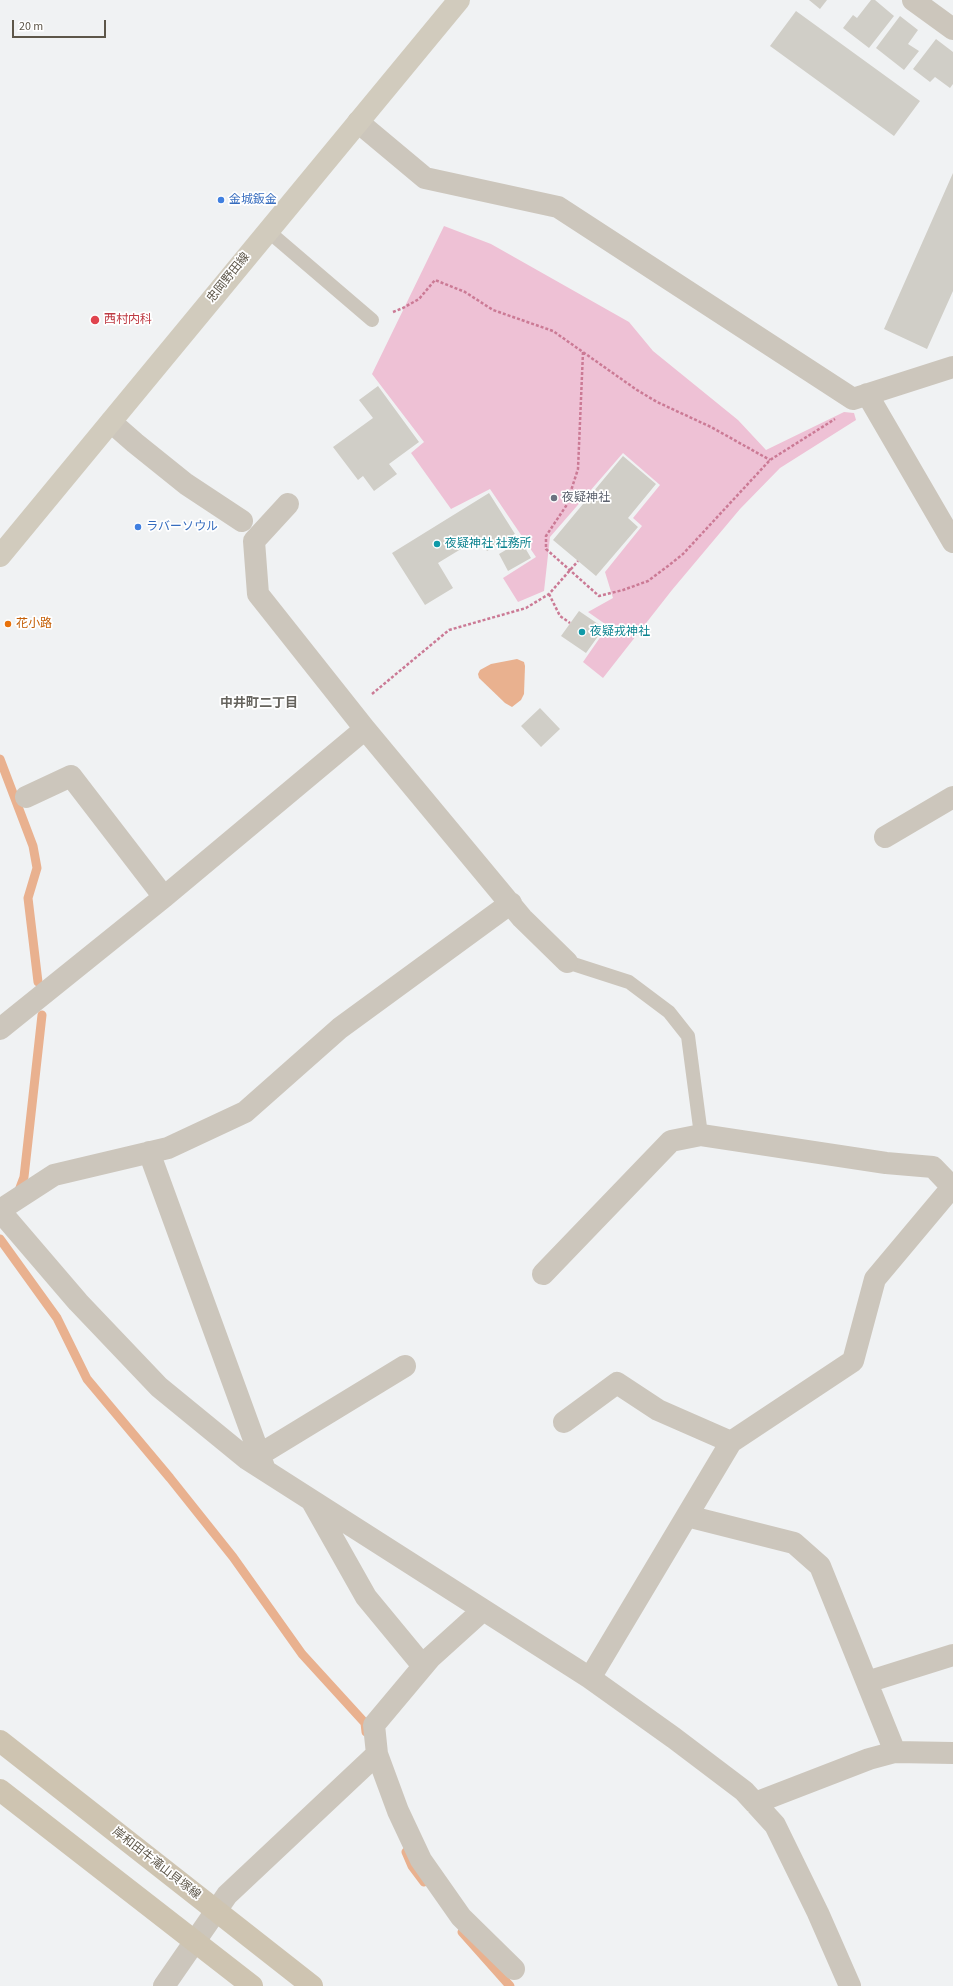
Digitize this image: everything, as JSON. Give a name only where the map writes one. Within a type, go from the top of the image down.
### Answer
[{"type":"main road","name":"岸和田牛滝山貝塚線","points":[[0,1741],[312,1986]]},
{"type":"main road","points":[[0,1790],[252,1986]]},
{"type":"street","name":"忠岡野田線","points":[[0,556],[459,0]]},
{"type":"street","points":[[914,0],[953,29]]},
{"type":"street","points":[[358,122],[425,178],[558,207],[853,399],[953,367]]},
{"type":"street","points":[[867,394],[953,542]]},
{"type":"street","points":[[111,422],[186,484],[242,521]]},
{"type":"street","points":[[288,504],[254,541],[258,594],[365,729],[511,903],[567,962]]},
{"type":"street","points":[[0,1029],[164,897],[365,729]]},
{"type":"street","points":[[26,797],[71,776],[164,897]]},
{"type":"street","points":[[885,837],[953,797]]},
{"type":"street","points":[[511,903],[340,1028],[245,1112],[168,1148],[54,1175],[0,1211],[78,1302],[159,1387],[246,1459],[262,1463],[311,1500],[590,1678],[744,1791],[775,1825],[818,1913],[850,1986]]},
{"type":"street","points":[[543,1274],[671,1141],[701,1135],[886,1163],[932,1167],[952,1186],[876,1279],[853,1361],[731,1442],[590,1678]]},
{"type":"street","points":[[149,1152],[262,1463]]},
{"type":"street","points":[[262,1463],[405,1366]]},
{"type":"street","points":[[564,1422],[617,1383],[658,1410],[731,1442]]},
{"type":"street","points":[[311,1500],[366,1597],[423,1666]]},
{"type":"street","points":[[687,1516],[794,1543],[820,1566],[895,1752]]},
{"type":"street","points":[[482,1610],[423,1666],[374,1725],[377,1754],[398,1811],[421,1860],[461,1917],[514,1969]]},
{"type":"street","points":[[867,1682],[953,1655]]},
{"type":"street","points":[[755,1803],[869,1759],[895,1752],[953,1753]]},
{"type":"street","points":[[164,1986],[217,1912],[227,1895],[377,1754]]},
{"type":"lane","points":[[268,231],[372,320]]},
{"type":"lane","points":[[567,962],[629,982],[669,1012],[688,1036],[701,1135]]},
{"type":"path","points":[[372,320],[403,308],[419,299],[435,280],[465,292],[493,310],[553,331],[657,402],[711,427],[770,460]]},
{"type":"path","points":[[583,352],[578,469],[566,506],[546,536],[546,549],[599,596],[624,590],[648,581],[683,554],[770,460],[808,435],[862,405],[867,394]]},
{"type":"path","points":[[365,729],[368,698],[449,630],[526,608],[549,594],[578,561]]},
{"type":"path","points":[[549,594],[560,616],[570,623]]},
{"type":"shaded area","points":[[444,226],[491,244],[629,322],[653,351],[738,420],[766,450],[844,412],[854,413],[856,420],[780,468],[740,509],[672,590],[603,678],[583,662],[608,626],[588,612],[613,598],[605,572],[642,526],[633,518],[660,485],[623,453],[550,537],[544,591],[518,602],[503,578],[536,557],[490,489],[451,509],[411,453],[424,442],[372,374]]},
{"type":"shaded area","points":[[517,659],[524,662],[525,666],[524,694],[521,700],[512,707],[505,703],[479,678],[478,674],[480,670],[491,664]]},
{"type":"building","points":[[809,0],[827,0],[820,9]]},
{"type":"building","points":[[871,0],[875,0],[894,16],[869,48],[843,28],[853,15],[857,18]]},
{"type":"building","points":[[796,11],[920,101],[894,136],[770,46]]},
{"type":"building","points":[[900,16],[918,30],[908,44],[919,51],[904,70],[876,48]]},
{"type":"building","points":[[936,39],[953,52],[953,84],[950,88],[935,77],[930,82],[913,69]]},
{"type":"building","points":[[953,173],[953,291],[927,349],[884,329]]},
{"type":"building","points":[[378,386],[419,442],[389,464],[397,474],[374,491],[363,476],[358,480],[333,447],[373,418],[359,400]]},
{"type":"building","points":[[623,456],[656,484],[628,518],[638,527],[596,576],[553,540]]},
{"type":"building","name":"夜疑神社 社務所","points":[[489,493],[515,534],[487,551],[479,538],[438,563],[453,588],[425,605],[392,553]]},
{"type":"building","points":[[521,541],[531,558],[508,571],[499,554]]},
{"type":"building","name":"夜疑戎神社","points":[[579,611],[604,628],[586,653],[561,636]]},
{"type":"building","points":[[540,708],[560,729],[541,747],[521,726]]},
{"type":"waterway","points":[[0,759],[33,846],[37,868],[28,898],[38,982]]},
{"type":"waterway","points":[[18,1193],[24,1177],[42,1015]]},
{"type":"waterway","points":[[0,1239],[57,1318],[87,1379],[170,1478],[233,1557],[302,1654],[365,1723],[366,1732]]},
{"type":"waterway","points":[[406,1852],[412,1866],[424,1882]]},
{"type":"waterway","points":[[462,1932],[510,1986]]},
{"type":"place","name":"金城鈑金","points":[[221,200]]},
{"type":"place","name":"西村内科","points":[[95,320]]},
{"type":"place","name":"夜疑神社","points":[[554,498]]},
{"type":"place","name":"ラバーソウル","points":[[138,527]]},
{"type":"place","name":"夜疑神社 社務所","points":[[437,544]]},
{"type":"place","name":"花小路","points":[[8,624]]},
{"type":"place","name":"夜疑戎神社","points":[[582,632]]},
{"type":"district","name":"中井町二丁目","points":[[259,704]]}]
